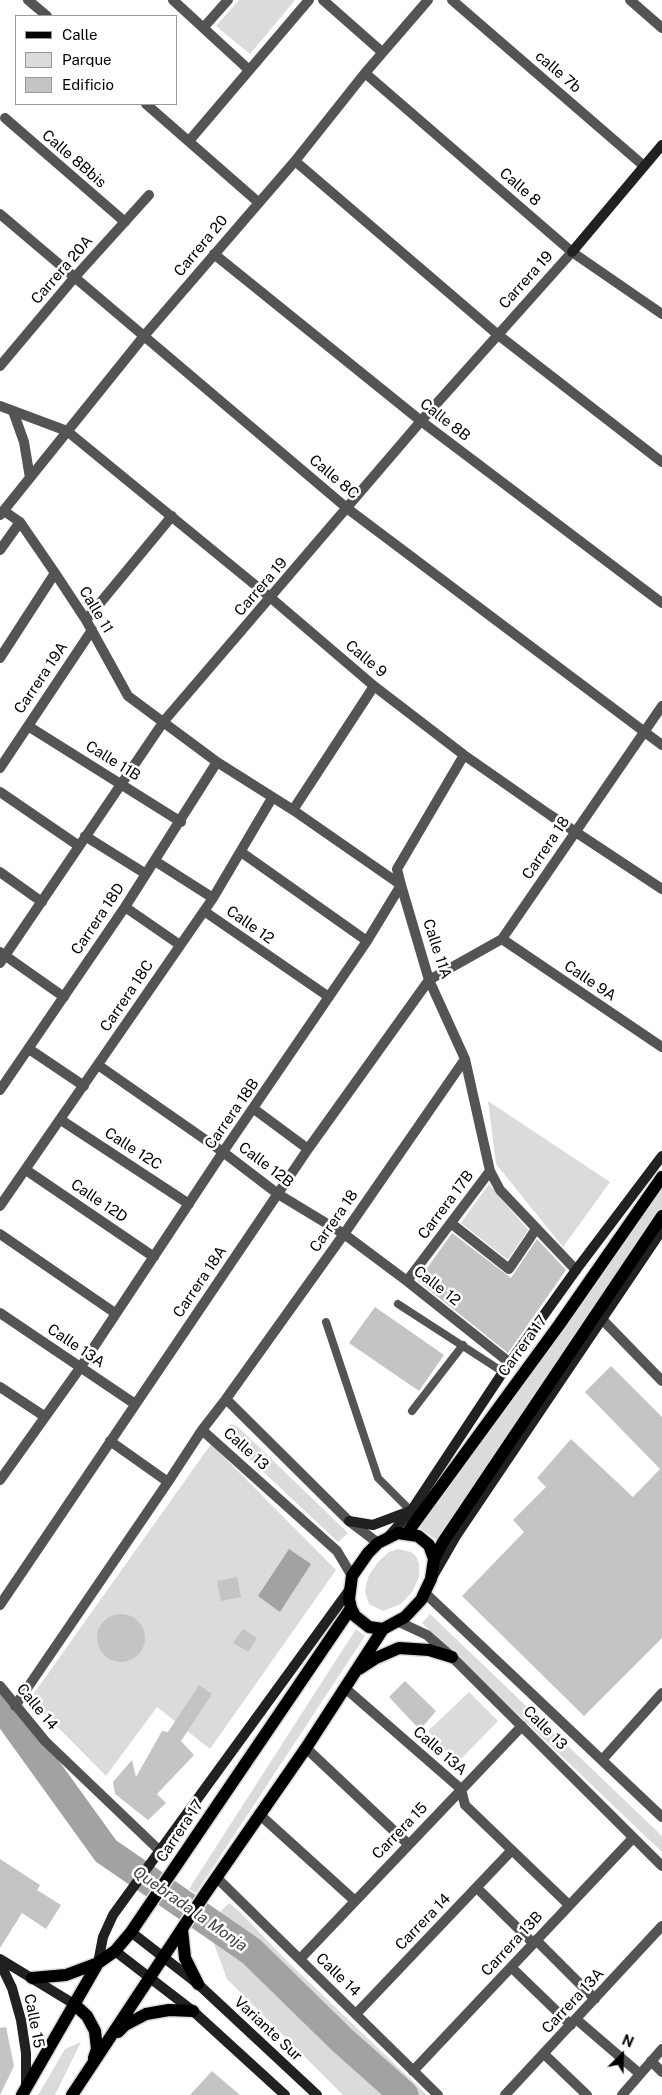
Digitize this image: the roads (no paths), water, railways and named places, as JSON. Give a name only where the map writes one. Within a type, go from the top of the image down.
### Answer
[{"type":"main road","points":[[572,252],[662,145]]},
{"type":"main road","points":[[32,1978],[66,1976],[98,1963],[106,1928],[113,1915],[351,1582],[368,1553],[411,1510],[510,1363],[547,1314],[576,1270],[662,1156]]},
{"type":"main road","name":"Carrera 17","points":[[407,1533],[559,1325],[662,1177]]},
{"type":"main road","points":[[72,2095],[205,1894],[306,1748],[383,1629],[399,1622],[415,1607],[425,1593],[456,1536],[662,1216]]},
{"type":"main road","points":[[431,1579],[434,1559],[443,1542],[599,1315],[662,1230]]},
{"type":"main road","points":[[547,1314],[559,1325]]},
{"type":"main road","points":[[349,1521],[373,1525],[411,1510]]},
{"type":"main road","points":[[383,1540],[398,1533],[407,1533],[424,1540],[429,1545],[434,1559]]},
{"type":"main road","points":[[351,1582],[349,1599],[354,1616],[361,1622],[383,1629]]},
{"type":"main road","name":"Carrera 17","points":[[24,2091],[98,1963],[115,1951],[131,1932],[352,1608]]},
{"type":"main road","points":[[355,1672],[376,1658],[398,1648],[429,1650],[452,1658]]},
{"type":"main road","points":[[183,1927],[185,1958],[198,1984]]},
{"type":"main road","name":"Variante Sur","points":[[131,1932],[198,1984],[317,2095]]},
{"type":"main road","points":[[115,1951],[193,2011],[286,2095]]},
{"type":"main road","name":"Calle 15","points":[[0,1959],[74,2004]]},
{"type":"main road","name":"Calle 15","points":[[0,1963],[12,1988],[22,2020],[26,2053],[24,2091]]},
{"type":"main road","points":[[74,2004],[87,2016],[95,2032],[96,2049],[91,2066]]},
{"type":"main road","points":[[108,2040],[126,2025],[146,2014],[169,2010],[193,2011]]},
{"type":"street","points":[[28,0],[46,15]]},
{"type":"street","points":[[173,0],[248,69]]},
{"type":"street","points":[[204,27],[228,0]]},
{"type":"street","points":[[189,141],[248,69],[309,0]]},
{"type":"street","points":[[323,0],[382,52]]},
{"type":"street","name":"Carrera 20","points":[[2,513],[144,336],[295,161],[382,52],[428,0]]},
{"type":"street","name":"calle 7b","points":[[452,0],[644,166]]},
{"type":"street","points":[[630,0],[662,28]]},
{"type":"street","name":"Calle 8","points":[[365,73],[572,252],[662,314]]},
{"type":"street","points":[[147,105],[258,202]]},
{"type":"street","name":"Calle 8Bbis","points":[[5,118],[125,222]]},
{"type":"street","points":[[295,161],[496,334],[662,462]]},
{"type":"street","name":"Carrera 20A","points":[[0,366],[74,278],[149,195]]},
{"type":"street","name":"Calle 8C","points":[[0,214],[348,509],[662,745]]},
{"type":"street","name":"Carrera 19","points":[[2,957],[42,902],[164,721],[348,509],[496,334],[572,252]]},
{"type":"street","name":"Calle 8B","points":[[214,254],[421,421],[662,603]]},
{"type":"street","points":[[5,408],[67,431]]},
{"type":"street","points":[[5,408],[24,442],[30,478]]},
{"type":"street","name":"Calle 9","points":[[67,431],[271,598],[374,686],[464,755],[575,832],[662,889]]},
{"type":"street","name":"Calle 11","points":[[2,513],[20,522],[86,620],[128,696],[164,721]]},
{"type":"street","points":[[86,620],[172,516]]},
{"type":"street","points":[[0,550],[20,522]]},
{"type":"street","points":[[0,658],[55,573]]},
{"type":"street","name":"Carrera 19A","points":[[0,768],[92,630]]},
{"type":"street","points":[[293,810],[374,686]]},
{"type":"street","name":"Carrera 18","points":[[429,980],[502,939],[662,706]]},
{"type":"street","points":[[164,721],[217,762],[293,810],[401,885]]},
{"type":"street","name":"Calle 11B","points":[[28,726],[181,822]]},
{"type":"street","points":[[401,885],[397,869],[464,755]]},
{"type":"street","name":"Carrera 18D","points":[[0,1090],[155,862],[217,762]]},
{"type":"street","points":[[0,792],[79,846]]},
{"type":"street","name":"Carrera 18C","points":[[0,1206],[213,898],[272,798]]},
{"type":"street","points":[[85,836],[146,874]]},
{"type":"street","points":[[241,852],[367,941]]},
{"type":"street","name":"Calle 12","points":[[155,862],[213,898]]},
{"type":"street","points":[[0,872],[42,902]]},
{"type":"street","name":"Carrera 18B","points":[[0,1480],[80,1368],[223,1152],[367,941],[401,885]]},
{"type":"street","name":"Calle 11A","points":[[401,885],[429,980],[465,1059],[490,1171],[500,1190],[576,1270]]},
{"type":"street","points":[[124,907],[180,945]]},
{"type":"street","name":"Calle 12","points":[[204,911],[329,997]]},
{"type":"street","name":"Calle 9A","points":[[502,939],[662,1047]]},
{"type":"street","points":[[2,957],[64,997]]},
{"type":"street","name":"Carrera 18A","points":[[0,1605],[308,1149],[429,980]]},
{"type":"street","points":[[29,1049],[84,1086]]},
{"type":"street","name":"Carrera 18","points":[[226,1399],[344,1234],[465,1059]]},
{"type":"street","name":"Calle 12B","points":[[98,1064],[223,1152],[278,1194],[344,1234]]},
{"type":"street","points":[[254,1109],[308,1149]]},
{"type":"street","name":"Calle 12C","points":[[61,1120],[189,1204]]},
{"type":"street","name":"Calle 12D","points":[[26,1170],[154,1258]]},
{"type":"street","name":"Carrera 17B","points":[[408,1281],[490,1171]]},
{"type":"street","points":[[452,1224],[508,1269],[536,1229]]},
{"type":"street","points":[[0,1234],[115,1313]]},
{"type":"street","name":"Calle 12","points":[[344,1234],[408,1281],[510,1363]]},
{"type":"street","name":"Calle 13A","points":[[0,1313],[135,1404]]},
{"type":"street","points":[[599,1315],[662,1381]]},
{"type":"street","points":[[0,1387],[44,1416]]},
{"type":"street","points":[[15,1706],[202,1430],[226,1399]]},
{"type":"street","name":"Calle 13","points":[[226,1399],[349,1521],[383,1540]]},
{"type":"street","name":"Calle 13","points":[[202,1430],[337,1551],[351,1582]]},
{"type":"street","points":[[110,1441],[168,1482]]},
{"type":"street","name":"Calle 13","points":[[425,1593],[662,1817]]},
{"type":"street","name":"Calle 13","points":[[399,1622],[427,1635],[452,1658],[662,1866]]},
{"type":"street","name":"Calle 14","points":[[0,1686],[45,1742],[157,1854]]},
{"type":"street","name":"Calle 13A","points":[[345,1688],[461,1789],[465,1805],[569,1905]]},
{"type":"street","points":[[602,1760],[660,1698]]},
{"type":"street","name":"Carrera 15","points":[[300,1958],[522,1726]]},
{"type":"street","points":[[306,1748],[408,1844]]},
{"type":"street","points":[[259,1814],[354,1900]]},
{"type":"street","name":"Carrera 13B","points":[[413,2071],[633,1838]]},
{"type":"street","name":"Carrera 14","points":[[356,2014],[512,1850]]},
{"type":"street","name":"Calle 14","points":[[216,1878],[300,1958],[438,2095]]},
{"type":"street","points":[[477,1888],[595,1999]]},
{"type":"street","name":"Carrera 13A","points":[[505,2095],[662,1926]]},
{"type":"street","points":[[511,1967],[573,2022],[640,2074]]},
{"type":"street","points":[[622,2095],[662,2049]]},
{"type":"street","points":[[544,2054],[587,2095]]},
{"type":"street","points":[[651,2061],[662,2072]]},
{"type":"lane","points":[[398,1304],[504,1372]]},
{"type":"lane","points":[[326,1322],[378,1478],[411,1510]]},
{"type":"lane","points":[[412,1411],[463,1345]]},
{"type":"waterway","name":"Quebrada la Monja","points":[[0,1704],[106,1851],[251,1951],[342,2040],[404,2095]]}]
